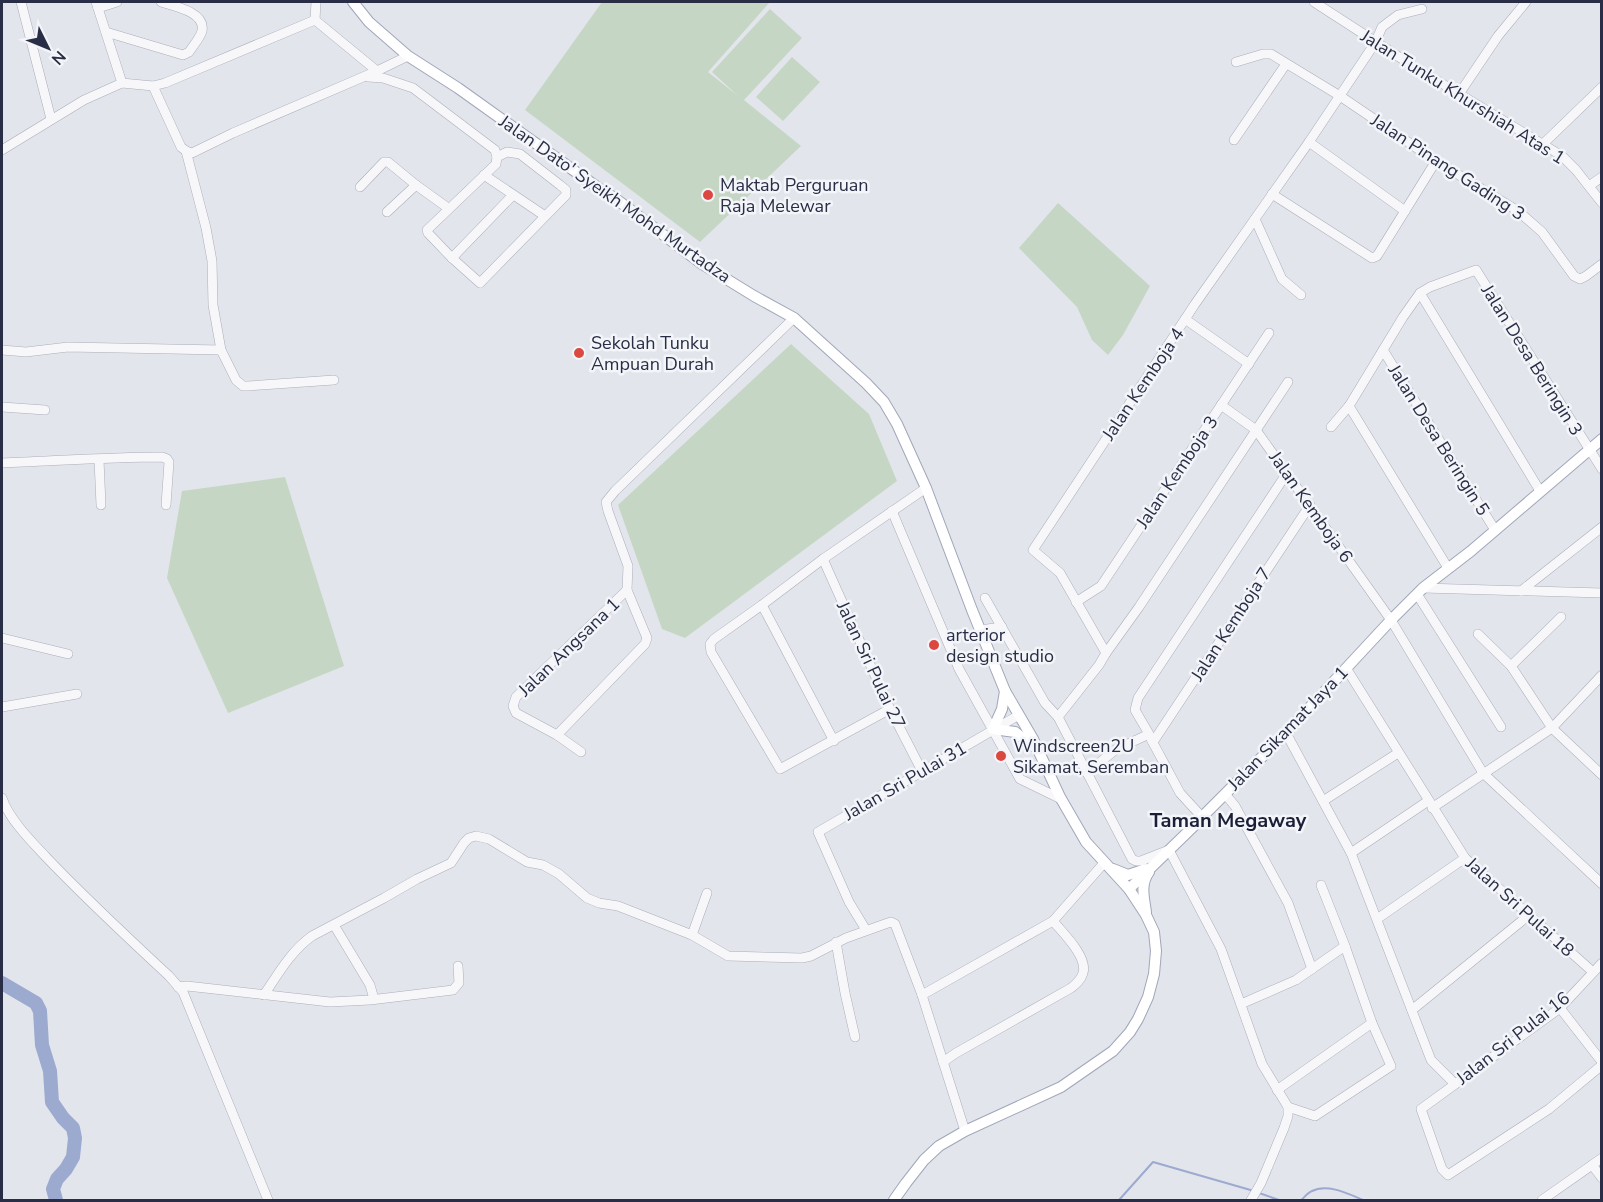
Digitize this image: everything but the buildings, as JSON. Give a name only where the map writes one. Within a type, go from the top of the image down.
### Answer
[{"type":"main road","name":"Jalan Dato' Syeikh Mohd Murtadza","points":[[353,2],[369,22],[408,56],[458,88],[616,199],[702,264],[794,318],[884,402],[897,424],[926,488],[1005,691],[1086,842],[1129,889],[1154,932],[1156,951],[1154,974],[1148,997],[1138,1019],[1113,1051],[1061,1087],[965,1131],[939,1146],[924,1160],[894,1200]]},
{"type":"main road","name":"Jalan Sikamat Jaya 1","points":[[1129,889],[1286,733],[1420,591],[1602,439]]},
{"type":"main road","points":[[1005,691],[1002,709],[993,729],[1015,732],[1039,752]]},
{"type":"main road","points":[[1106,865],[1128,875],[1135,874],[1154,864]]},
{"type":"main road","points":[[1146,915],[1143,885],[1145,877],[1154,864]]},
{"type":"main road","points":[[901,1200],[924,1160]]},
{"type":"street","points":[[21,2],[51,119]]},
{"type":"street","points":[[117,2],[97,4],[122,82]]},
{"type":"street","points":[[106,32],[186,54],[202,32],[201,22],[195,14],[161,2]]},
{"type":"street","points":[[315,20],[316,2]]},
{"type":"street","name":"Jalan Tunku Khurshiah Atas 1","points":[[1314,2],[1375,43],[1562,156],[1602,203]]},
{"type":"street","points":[[1459,94],[1498,36],[1526,2]]},
{"type":"street","name":"Jalan Kemboja 4","points":[[1076,602],[1060,573],[1033,550],[1185,319],[1340,96],[1375,43],[1382,27],[1398,15],[1422,9]]},
{"type":"street","points":[[2,150],[84,100],[122,82],[153,86],[165,83],[315,20]]},
{"type":"street","points":[[315,20],[377,72]]},
{"type":"street","name":"Jalan Pinang Gading 3","points":[[1236,62],[1271,54],[1340,96],[1436,161],[1518,210],[1542,232],[1575,276],[1580,279],[1602,264]]},
{"type":"street","points":[[186,152],[192,153],[377,72],[408,56]]},
{"type":"street","points":[[1234,140],[1286,64]]},
{"type":"street","points":[[365,76],[383,78],[413,88],[495,150],[496,164],[427,230],[452,258],[480,283],[566,195],[566,190],[520,154],[507,152],[497,157]]},
{"type":"street","points":[[153,86],[181,147],[186,152],[212,261],[213,305],[221,350],[236,380],[243,386],[334,380]]},
{"type":"street","points":[[1543,144],[1602,87]]},
{"type":"street","points":[[1309,142],[1405,211]]},
{"type":"street","points":[[1272,194],[1369,258],[1375,258],[1436,161]]},
{"type":"street","points":[[360,186],[384,162],[388,162],[448,208]]},
{"type":"street","points":[[484,175],[545,216]]},
{"type":"street","points":[[1589,186],[1602,177]]},
{"type":"street","points":[[387,212],[416,185]]},
{"type":"street","points":[[452,258],[513,195]]},
{"type":"street","points":[[1255,219],[1282,279],[1301,295]]},
{"type":"street","name":"Jalan Desa Beringin 3","points":[[1420,293],[1476,270],[1602,469]]},
{"type":"street","points":[[1331,427],[1349,406],[1420,293],[1540,491]]},
{"type":"street","points":[[581,752],[557,735],[645,644],[647,638],[627,590],[628,566],[606,502],[794,318]]},
{"type":"street","points":[[1185,319],[1249,364]]},
{"type":"street","name":"Jalan Kemboja 3","points":[[1076,602],[1101,586],[1269,333]]},
{"type":"street","points":[[2,350],[26,352],[68,347],[221,350]]},
{"type":"street","name":"Jalan Desa Beringin 5","points":[[1383,350],[1495,530]]},
{"type":"street","points":[[1058,717],[1100,665],[1288,382]]},
{"type":"street","name":"Jalan Kemboja 6","points":[[1221,405],[1256,430],[1287,473],[1391,620],[1483,773],[1602,884]]},
{"type":"street","points":[[1349,406],[1448,568]]},
{"type":"street","points":[[2,407],[45,410]]},
{"type":"street","points":[[2,463],[162,457],[169,462],[166,505]]},
{"type":"street","points":[[99,460],[101,505]]},
{"type":"street","points":[[1202,817],[1180,793],[1135,710],[1138,698],[1287,473]]},
{"type":"street","points":[[890,709],[780,769],[711,652],[711,644],[714,639],[823,559],[926,488]]},
{"type":"street","name":"Jalan Kemboja 7","points":[[1151,738],[1310,506]]},
{"type":"street","points":[[892,511],[959,669],[1020,778],[1061,799]]},
{"type":"street","points":[[1521,591],[1602,527]]},
{"type":"street","name":"Jalan Sri Pulai 27","points":[[823,559],[890,709],[922,771]]},
{"type":"street","name":"Jalan Angsana 1","points":[[557,735],[516,713],[513,706],[516,697],[627,590]]},
{"type":"street","points":[[1420,591],[1602,593]]},
{"type":"street","points":[[1420,591],[1501,727]]},
{"type":"street","points":[[985,598],[1045,703],[1058,717],[1132,859],[1141,861],[1168,850],[1221,949],[1262,1064],[1288,1107],[1284,1128],[1261,1183],[1251,1200]]},
{"type":"street","points":[[1076,602],[1106,653]]},
{"type":"street","points":[[762,605],[834,741]]},
{"type":"street","points":[[1511,666],[1561,616]]},
{"type":"street","points":[[980,630],[1002,627]]},
{"type":"street","points":[[1478,634],[1511,666],[1552,728],[1602,775]]},
{"type":"street","points":[[2,638],[68,654]]},
{"type":"street","name":"Jalan Sri Pulai 18","points":[[1346,668],[1465,858],[1593,972]]},
{"type":"street","points":[[1352,853],[1552,728],[1602,675]]},
{"type":"street","points":[[2,706],[77,694]]},
{"type":"street","name":"Jalan Sri Pulai 31","points":[[866,930],[849,902],[818,832],[1019,715]]},
{"type":"street","points":[[1286,733],[1352,853],[1431,1060],[1455,1084]]},
{"type":"street","points":[[1087,773],[1115,750],[1151,738]]},
{"type":"street","points":[[1323,801],[1398,753]]},
{"type":"street","points":[[1225,794],[1235,806],[1288,903],[1312,969]]},
{"type":"street","points":[[2,798],[4,806],[69,882],[183,992],[268,1200]]},
{"type":"street","points":[[264,994],[295,950],[312,936],[451,863],[464,843],[476,836],[489,839],[527,862],[543,865],[559,874],[587,898],[599,903],[618,906],[692,935],[728,956],[802,958],[866,930],[891,922],[895,924],[922,995],[965,1131]]},
{"type":"street","points":[[1377,919],[1465,858]]},
{"type":"street","points":[[922,995],[1053,921],[1106,865]]},
{"type":"street","points":[[1288,1107],[1315,1116],[1391,1066],[1372,1023],[1321,885]]},
{"type":"street","points":[[692,935],[707,893]]},
{"type":"street","points":[[1412,1010],[1529,915]]},
{"type":"street","points":[[943,1062],[1071,988],[1079,981],[1084,964],[1053,921]]},
{"type":"street","points":[[334,925],[370,985],[374,999]]},
{"type":"street","points":[[836,942],[855,1037]]},
{"type":"street","points":[[1241,1004],[1296,980],[1345,945]]},
{"type":"street","name":"Jalan Sri Pulai 16","points":[[1602,963],[1560,1008],[1421,1109],[1442,1169],[1448,1175],[1549,1109],[1602,1064]]},
{"type":"street","points":[[178,987],[187,986],[330,1002],[374,999],[453,990],[459,983],[458,966]]},
{"type":"street","points":[[1560,1008],[1602,1064]]},
{"type":"street","points":[[1277,1090],[1372,1023]]},
{"type":"street","points":[[1542,1200],[1602,1158]]},
{"type":"street","points":[[1592,1165],[1602,1178]]},
{"type":"green space","points":[[602,2],[770,2],[708,72],[738,96],[712,72],[770,9],[802,38],[744,100],[801,146],[700,242],[525,110]]},
{"type":"green space","points":[[792,57],[820,82],[783,121],[756,97]]},
{"type":"green space","points":[[1058,203],[1150,286],[1123,335],[1108,355],[1092,340],[1077,307],[1019,248]]},
{"type":"green space","points":[[791,344],[869,414],[897,481],[685,638],[662,629],[618,505]]},
{"type":"green space","points":[[285,477],[344,666],[228,713],[167,578],[182,491]]},
{"type":"waterway","points":[[2,983],[36,1003],[40,1011],[42,1045],[50,1071],[52,1102],[73,1128],[75,1138],[73,1157],[57,1179],[53,1189],[56,1200]]},
{"type":"waterway","points":[[1119,1200],[1153,1162],[1254,1191]]},
{"type":"waterway","points":[[1301,1200],[1310,1192],[1324,1188],[1338,1190],[1363,1200]]},
{"type":"waterway","points":[[1259,1193],[1279,1200]]},
{"type":"place","name":"Maktab Perguruan Raja Melewar","points":[[708,195]]},
{"type":"place","name":"Sekolah Tunku Ampuan Durah","points":[[579,353]]},
{"type":"place","name":"arterior design studio","points":[[934,645]]},
{"type":"place","name":"Windscreen2U Sikamat, Seremban","points":[[1001,756]]},
{"type":"district","name":"Taman Megaway","points":[[1228,820]]}]
